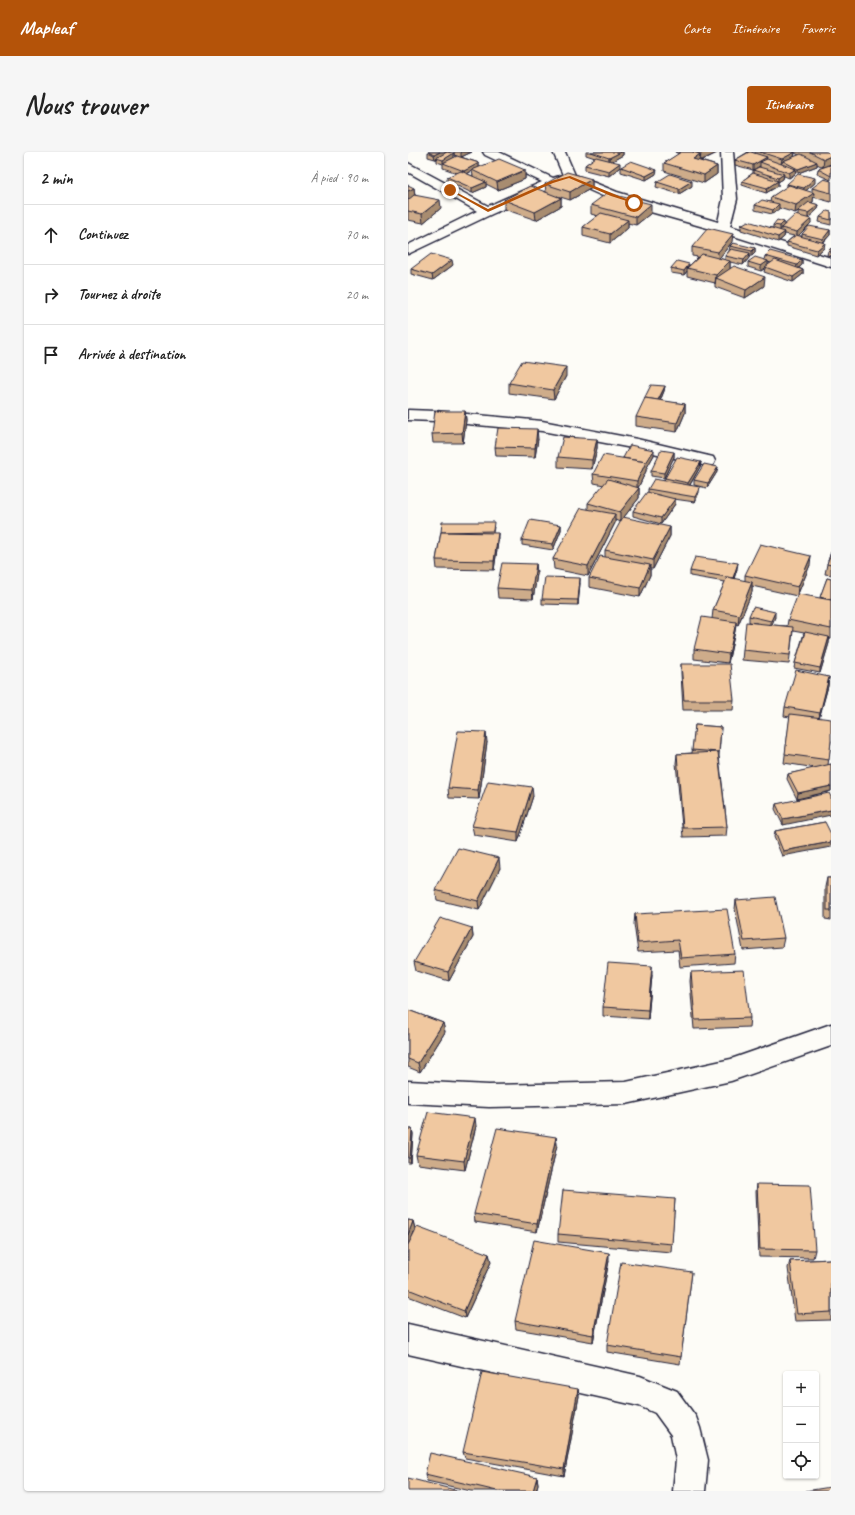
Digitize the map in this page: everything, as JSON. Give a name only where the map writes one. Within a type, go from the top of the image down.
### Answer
[{"type":"street","points":[[489,152],[552,182]]},
{"type":"street","points":[[559,152],[570,177]]},
{"type":"street","points":[[723,228],[730,199],[727,152]]},
{"type":"street","points":[[408,168],[488,210]]},
{"type":"street","points":[[410,247],[552,182],[570,177],[612,195],[645,206],[723,228],[831,263]]},
{"type":"street","points":[[408,415],[435,416],[542,426],[638,444],[708,461]]},
{"type":"street","points":[[408,1092],[489,1096],[626,1093],[731,1070],[831,1035]]},
{"type":"street","points":[[408,1339],[640,1391],[666,1402],[685,1428],[692,1460],[689,1491]]},
{"type":"building","points":[[428,152],[440,152],[434,155]]},
{"type":"building","points":[[447,152],[454,153],[443,160],[436,158]]},
{"type":"building","points":[[591,152],[621,152],[609,158]]},
{"type":"building","points":[[681,152],[700,154],[693,159],[717,166],[704,175],[664,163]]},
{"type":"building","points":[[749,152],[767,157],[753,165],[735,160]]},
{"type":"building","points":[[760,152],[795,152],[782,159]]},
{"type":"building","points":[[810,152],[831,152],[831,156],[824,159]]},
{"type":"building","points":[[801,154],[817,162],[798,169],[783,161]]},
{"type":"building","points":[[457,156],[479,163],[464,171],[443,163]]},
{"type":"building","points":[[596,157],[620,163],[609,171],[585,165]]},
{"type":"building","points":[[499,159],[525,170],[497,182],[472,170]]},
{"type":"building","points":[[767,159],[796,169],[789,173],[760,162]]},
{"type":"building","points":[[631,161],[657,170],[646,176],[621,167]]},
{"type":"building","points":[[831,165],[831,176],[818,169]]},
{"type":"building","points":[[759,167],[784,174],[778,178],[753,170]]},
{"type":"building","points":[[461,171],[486,182],[472,188],[447,177]]},
{"type":"building","points":[[567,172],[592,179],[570,192],[545,184]]},
{"type":"building","points":[[753,173],[778,181],[767,188],[742,181]]},
{"type":"building","points":[[670,174],[692,181],[679,189],[657,182]]},
{"type":"building","points":[[798,174],[815,178],[804,188],[787,184]]},
{"type":"building","points":[[824,179],[831,181],[831,193],[812,188]]},
{"type":"building","points":[[408,185],[414,188],[408,191]]},
{"type":"building","points":[[789,185],[814,193],[796,205],[771,197]]},
{"type":"building","points":[[530,186],[561,198],[535,212],[504,200]]},
{"type":"building","points":[[607,193],[651,204],[636,217],[591,205]]},
{"type":"building","points":[[414,195],[440,200],[422,214],[408,211],[408,200]]},
{"type":"building","points":[[762,200],[779,204],[773,210],[755,205]]},
{"type":"building","points":[[809,202],[819,205],[808,213],[798,211]]},
{"type":"building","points":[[827,211],[831,212],[831,220],[820,217]]},
{"type":"building","points":[[601,213],[628,220],[610,234],[583,227]]},
{"type":"building","points":[[795,215],[811,219],[797,232],[781,228]]},
{"type":"building","points":[[777,220],[784,222],[780,226],[773,225]]},
{"type":"building","points":[[748,221],[785,232],[778,237],[741,225]]},
{"type":"building","points":[[809,226],[830,230],[823,239],[802,234]]},
{"type":"building","points":[[708,228],[733,234],[718,252],[692,247]]},
{"type":"building","points":[[796,235],[825,243],[817,250],[787,242]]},
{"type":"building","points":[[733,243],[755,248],[752,251],[730,246]]},
{"type":"building","points":[[731,249],[750,253],[744,260],[725,256]]},
{"type":"building","points":[[770,251],[802,260],[797,265],[765,256]]},
{"type":"building","points":[[431,254],[452,260],[432,275],[411,269]]},
{"type":"building","points":[[702,254],[730,261],[716,275],[687,268]]},
{"type":"building","points":[[755,257],[768,261],[761,266],[748,262]]},
{"type":"building","points":[[775,260],[803,270],[793,277],[765,267]]},
{"type":"building","points":[[677,261],[689,264],[684,271],[671,268]]},
{"type":"building","points":[[734,266],[765,277],[746,290],[716,278]]},
{"type":"building","points":[[522,361],[566,367],[553,390],[509,383]]},
{"type":"building","points":[[651,385],[665,386],[658,400],[644,399]]},
{"type":"building","points":[[645,398],[685,404],[677,423],[636,417]]},
{"type":"building","points":[[435,411],[465,411],[462,433],[432,434]]},
{"type":"building","points":[[498,428],[537,429],[535,448],[495,447]]},
{"type":"building","points":[[563,437],[597,439],[592,460],[558,457]]},
{"type":"building","points":[[630,445],[654,450],[646,463],[623,458]]},
{"type":"building","points":[[661,450],[674,452],[664,473],[651,471]]},
{"type":"building","points":[[603,455],[646,462],[637,481],[593,474]]},
{"type":"building","points":[[677,457],[701,462],[688,483],[665,478]]},
{"type":"building","points":[[704,464],[718,467],[708,483],[694,480]]},
{"type":"building","points":[[608,479],[639,488],[620,512],[588,503]]},
{"type":"building","points":[[654,479],[700,487],[695,497],[648,489]]},
{"type":"building","points":[[647,492],[675,499],[661,518],[633,511]]},
{"type":"building","points":[[581,508],[615,514],[588,566],[553,559]]},
{"type":"building","points":[[623,517],[670,527],[653,560],[605,550]]},
{"type":"building","points":[[530,520],[561,525],[553,544],[522,540]]},
{"type":"building","points":[[442,522],[494,522],[493,531],[441,532]]},
{"type":"building","points":[[441,532],[498,533],[494,561],[436,560]]},
{"type":"building","points":[[760,544],[811,556],[798,587],[745,575]]},
{"type":"building","points":[[831,552],[831,565],[827,564]]},
{"type":"building","points":[[600,556],[650,565],[640,588],[589,578]]},
{"type":"building","points":[[695,557],[738,563],[733,578],[690,571]]},
{"type":"building","points":[[502,563],[536,564],[532,590],[497,588]]},
{"type":"building","points":[[545,577],[580,578],[578,600],[542,599]]},
{"type":"building","points":[[727,577],[752,582],[739,615],[713,610]]},
{"type":"building","points":[[827,578],[831,579],[831,600],[820,597]]},
{"type":"building","points":[[798,594],[831,600],[831,629],[788,620]]},
{"type":"building","points":[[753,607],[775,612],[771,621],[749,616]]},
{"type":"building","points":[[702,617],[736,622],[729,654],[694,649]]},
{"type":"building","points":[[746,622],[793,627],[790,655],[743,650]]},
{"type":"building","points":[[805,632],[829,637],[820,668],[795,663]]},
{"type":"building","points":[[681,664],[730,664],[734,700],[684,700]]},
{"type":"building","points":[[796,670],[829,677],[820,713],[785,707]]},
{"type":"building","points":[[790,714],[831,719],[829,760],[785,754]]},
{"type":"building","points":[[695,725],[721,727],[719,752],[692,750]]},
{"type":"building","points":[[458,731],[486,732],[478,790],[448,788]]},
{"type":"building","points":[[718,752],[727,827],[683,828],[677,754]]},
{"type":"building","points":[[831,764],[831,786],[798,793],[788,774]]},
{"type":"building","points":[[488,781],[532,787],[518,832],[472,826]]},
{"type":"building","points":[[829,793],[831,797],[831,810],[783,819],[776,804]]},
{"type":"building","points":[[825,822],[831,834],[831,842],[783,851],[775,831]]},
{"type":"building","points":[[458,848],[499,858],[478,901],[435,890]]},
{"type":"building","points":[[827,878],[831,878],[831,910],[827,910]]},
{"type":"building","points":[[775,897],[784,938],[744,941],[736,900]]},
{"type":"building","points":[[727,909],[735,954],[681,958],[678,940],[638,943],[635,914]]},
{"type":"building","points":[[440,918],[472,928],[448,972],[414,962]]},
{"type":"building","points":[[608,963],[652,966],[648,1010],[603,1007]]},
{"type":"building","points":[[744,970],[750,1018],[695,1020],[691,972]]},
{"type":"building","points":[[408,1010],[443,1023],[418,1063],[408,1059]]},
{"type":"building","points":[[428,1112],[475,1118],[464,1161],[416,1155]]},
{"type":"building","points":[[497,1128],[556,1137],[537,1224],[474,1214]]},
{"type":"building","points":[[408,1129],[412,1129],[410,1158],[408,1158]]},
{"type":"building","points":[[757,1184],[810,1185],[815,1250],[760,1249]]},
{"type":"building","points":[[563,1190],[675,1199],[672,1244],[558,1234]]},
{"type":"building","points":[[408,1220],[413,1221],[408,1235]]},
{"type":"building","points":[[417,1227],[489,1254],[464,1311],[408,1289],[408,1245]]},
{"type":"building","points":[[534,1240],[609,1253],[593,1335],[515,1321]]},
{"type":"building","points":[[831,1259],[831,1312],[797,1314],[790,1261]]},
{"type":"building","points":[[621,1262],[692,1272],[681,1357],[607,1345]]},
{"type":"building","points":[[482,1372],[578,1389],[564,1469],[463,1452]]},
{"type":"building","points":[[430,1453],[537,1477],[533,1491],[497,1491],[425,1474]]},
{"type":"building","points":[[408,1478],[459,1491],[408,1491]]},
{"type":"building","points":[[831,1487],[831,1491],[805,1491]]},
{"type":"route","points":[[450,190],[488,210],[552,182],[570,177],[634,203]]}]
